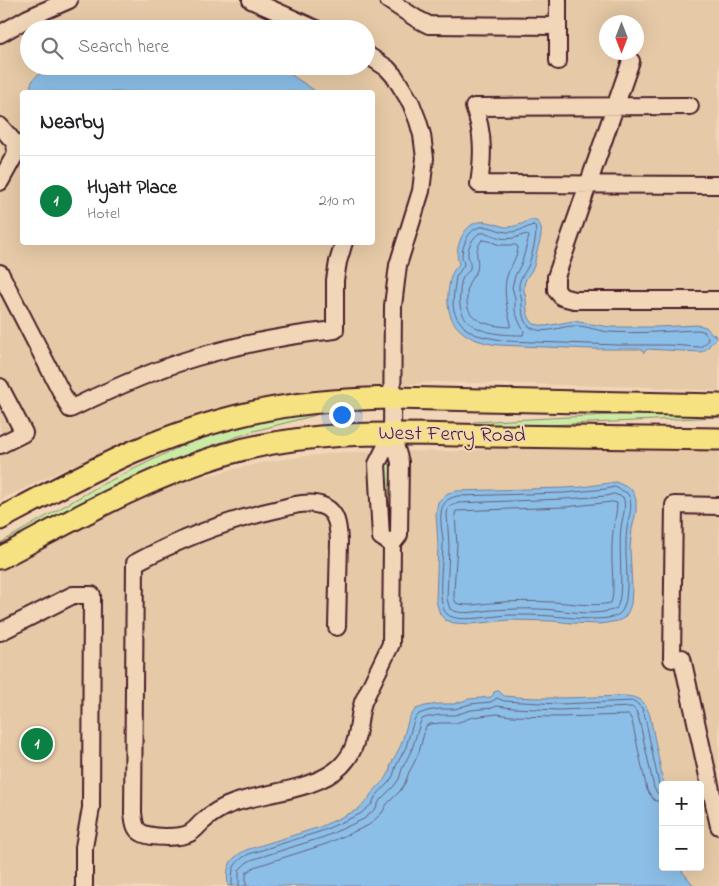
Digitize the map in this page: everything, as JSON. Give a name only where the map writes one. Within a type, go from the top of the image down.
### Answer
[{"type":"main road","name":"West Ferry Road","points":[[0,519],[131,452],[169,437],[251,412],[290,406],[393,398],[719,404]]},
{"type":"main road","name":"West Ferry Road","points":[[0,558],[154,480],[226,454],[292,440],[329,436],[392,434],[719,439]]},
{"type":"street","points":[[24,20],[69,0]]},
{"type":"street","points":[[251,0],[296,20]]},
{"type":"street","points":[[388,0],[416,19],[430,25],[558,26]]},
{"type":"street","points":[[558,0],[558,61]]},
{"type":"street","points":[[0,34],[20,23]]},
{"type":"street","points":[[337,627],[338,527],[333,515],[324,507],[318,505],[296,505],[242,518],[187,538],[135,563],[133,813],[138,831],[142,834],[172,837],[184,835],[195,830],[208,817],[226,806],[306,785],[334,771],[346,760],[355,745],[363,702],[391,644],[392,544],[399,535],[400,462],[392,434],[393,306],[402,250],[421,192],[425,158],[418,121],[411,103],[395,77],[375,60]]},
{"type":"street","points":[[631,61],[556,277],[556,290],[562,297],[574,300],[719,300]]},
{"type":"street","points":[[690,106],[474,107],[480,128],[482,146],[482,168],[479,184],[719,185]]},
{"type":"street","points":[[0,126],[15,144],[16,153],[0,181]]},
{"type":"street","points":[[0,272],[70,409],[126,383],[198,357],[279,338],[335,330],[334,280],[343,245]]},
{"type":"street","points":[[0,387],[24,433],[0,445]]},
{"type":"street","points":[[392,434],[378,464],[381,537],[392,544]]},
{"type":"street","points":[[719,506],[674,505],[677,658],[719,826]]},
{"type":"street","points":[[0,632],[73,595],[92,595],[91,808],[84,846],[84,886]]},
{"type":"shaded area","points":[[0,0],[719,0],[719,391],[648,387],[433,382],[293,396],[181,422],[67,468],[0,500]]},
{"type":"shaded area","points":[[541,445],[719,448],[719,886],[694,886],[682,871],[704,871],[704,781],[663,781],[650,716],[635,696],[559,699],[504,696],[501,693],[491,697],[481,697],[454,704],[439,704],[416,709],[391,764],[389,773],[366,803],[357,811],[320,827],[240,853],[227,872],[228,886],[0,886],[0,568],[138,498],[200,477],[260,463],[342,452],[467,451]]},
{"type":"green space","points":[[316,411],[316,415],[254,431],[196,451],[159,467],[0,549],[0,543],[99,486],[212,431],[267,418]]},
{"type":"green space","points":[[683,412],[719,413],[719,417],[506,427],[472,426],[473,422]]},
{"type":"green space","points":[[386,464],[392,464],[391,502],[389,505],[386,503]]},
{"type":"water","points":[[38,75],[292,75],[314,90],[30,90]]},
{"type":"water","points":[[529,220],[539,223],[541,226],[541,236],[534,266],[525,281],[524,288],[528,315],[534,324],[546,326],[573,321],[610,327],[698,325],[706,327],[715,335],[716,339],[701,352],[647,349],[644,353],[640,349],[498,345],[468,336],[454,323],[448,305],[451,278],[459,264],[457,251],[461,238],[470,226],[477,222],[494,223],[507,227],[519,225]]},
{"type":"water","points":[[616,482],[631,489],[636,500],[630,548],[631,604],[624,618],[600,624],[510,620],[471,624],[454,623],[445,620],[440,614],[436,601],[438,545],[436,513],[438,502],[448,493],[456,491],[582,487]]},
{"type":"water","points":[[499,691],[504,696],[534,698],[625,696],[635,697],[642,701],[650,716],[663,781],[659,781],[659,871],[682,871],[694,886],[228,886],[228,868],[232,860],[240,853],[320,827],[357,810],[368,800],[389,773],[391,764],[401,745],[409,718],[416,709],[425,706],[454,704],[469,699],[491,697],[494,692]]},
{"type":"place","name":"Hyatt Place","points":[[37,744]]}]
